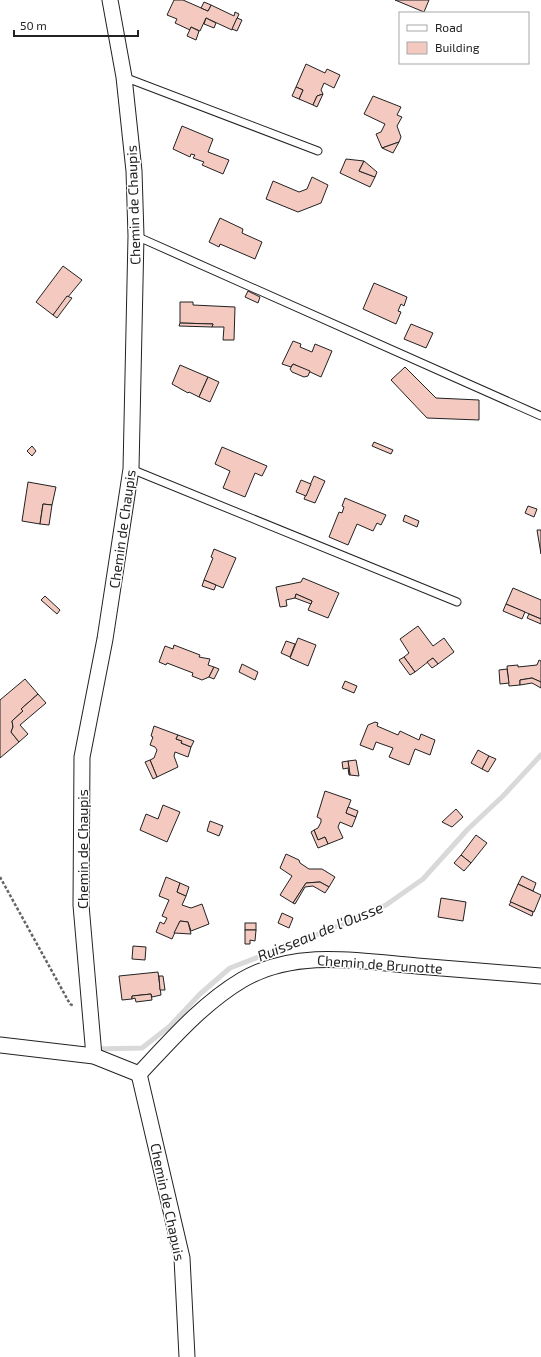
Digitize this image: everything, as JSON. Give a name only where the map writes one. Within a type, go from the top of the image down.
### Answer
[{"type":"street","name":"Chemin de Chaupis","points":[[94,1056],[80,905],[82,757],[105,639],[131,469],[136,236],[134,171],[124,77],[110,0]]},
{"type":"street","name":"Chemin de Brunotte","points":[[139,1074],[194,1017],[218,996],[243,980],[266,969],[288,963],[308,960],[351,960],[541,976]]},
{"type":"street","points":[[0,1045],[94,1056],[139,1074]]},
{"type":"street","name":"Chemin de Chapuis","points":[[139,1074],[182,1258],[187,1357]]},
{"type":"lane","points":[[124,77],[318,151]]},
{"type":"lane","points":[[136,236],[541,416]]},
{"type":"lane","points":[[131,469],[457,602]]},
{"type":"path","points":[[0,876],[70,1004],[89,1013]]},
{"type":"building","points":[[174,0],[183,0],[208,11],[211,5],[234,16],[235,12],[239,14],[232,30],[206,18],[200,31],[191,27],[190,30],[175,23],[177,19],[167,15]]},
{"type":"building","points":[[395,0],[429,0],[424,12]]},
{"type":"building","points":[[204,2],[211,5],[208,11],[201,8]]},
{"type":"building","points":[[206,18],[216,23],[214,28],[204,24]]},
{"type":"building","points":[[237,18],[242,20],[237,31],[232,29]]},
{"type":"building","points":[[191,27],[199,31],[196,40],[187,36]]},
{"type":"building","points":[[306,64],[325,73],[327,69],[340,75],[334,88],[324,83],[321,90],[323,94],[317,96],[313,105],[299,99],[303,90],[296,87]]},
{"type":"building","points":[[296,87],[303,90],[299,99],[292,96]]},
{"type":"building","points":[[323,94],[317,107],[313,105],[317,96]]},
{"type":"building","points":[[373,96],[401,107],[397,115],[402,117],[397,126],[401,137],[399,142],[382,148],[376,134],[381,132],[385,124],[364,114]]},
{"type":"building","points":[[182,126],[213,139],[208,152],[229,160],[223,174],[202,165],[204,162],[193,158],[195,155],[191,154],[190,157],[173,149]]},
{"type":"building","points":[[399,142],[393,153],[382,148]]},
{"type":"building","points":[[346,159],[364,161],[359,171],[375,177],[370,187],[340,173]]},
{"type":"building","points":[[364,161],[377,172],[375,177],[359,171]]},
{"type":"building","points":[[312,177],[328,185],[321,203],[298,212],[266,199],[273,181],[299,192],[307,189]]},
{"type":"building","points":[[220,218],[243,229],[242,233],[262,242],[255,259],[220,244],[219,247],[209,242]]},
{"type":"building","points":[[63,266],[82,280],[53,315],[36,302]]},
{"type":"building","points":[[374,283],[407,297],[404,306],[401,304],[398,311],[401,312],[396,324],[363,309]]},
{"type":"building","points":[[248,291],[260,297],[258,303],[245,297]]},
{"type":"building","points":[[67,296],[72,298],[57,318],[53,315]]},
{"type":"building","points":[[180,302],[193,302],[193,305],[235,307],[234,340],[223,340],[224,327],[212,327],[213,324],[180,323]]},
{"type":"building","points":[[180,323],[213,324],[212,327],[179,326]]},
{"type":"building","points":[[411,324],[433,333],[426,348],[404,339]]},
{"type":"building","points":[[293,341],[301,344],[300,347],[312,352],[315,344],[332,351],[321,377],[293,364],[291,367],[282,364]]},
{"type":"building","points":[[293,364],[310,371],[308,376],[304,377],[292,372],[290,369]]},
{"type":"building","points":[[180,365],[208,377],[199,397],[172,384]]},
{"type":"building","points":[[405,367],[436,398],[479,400],[479,420],[427,418],[391,380]]},
{"type":"building","points":[[208,377],[219,382],[210,402],[199,397]]},
{"type":"building","points":[[374,442],[393,450],[391,454],[372,446]]},
{"type":"building","points":[[32,446],[36,451],[32,456],[27,451]]},
{"type":"building","points":[[222,447],[267,466],[262,476],[255,473],[245,497],[223,488],[230,471],[215,464]]},
{"type":"building","points":[[314,476],[325,481],[315,503],[304,499]]},
{"type":"building","points":[[301,480],[311,484],[306,496],[296,492]]},
{"type":"building","points":[[28,482],[56,487],[52,505],[43,504],[40,524],[22,521]]},
{"type":"building","points":[[345,498],[386,515],[381,525],[377,523],[373,531],[357,524],[348,545],[329,537],[339,512],[342,513],[344,507],[342,506]]},
{"type":"building","points":[[43,504],[52,505],[49,525],[40,524]]},
{"type":"building","points":[[528,506],[537,509],[534,517],[525,513]]},
{"type":"building","points":[[405,515],[419,521],[417,527],[403,521]]},
{"type":"building","points":[[537,530],[541,530],[541,554]]},
{"type":"building","points":[[214,549],[236,558],[223,588],[204,580],[213,558],[211,557]]},
{"type":"building","points":[[303,578],[339,593],[328,618],[308,610],[312,601],[296,594],[295,598],[286,600],[287,606],[280,607],[276,587],[301,582]]},
{"type":"building","points":[[204,580],[216,585],[214,590],[202,586]]},
{"type":"building","points":[[513,588],[541,600],[541,619],[506,604]]},
{"type":"building","points":[[296,594],[312,601],[311,604],[295,598]]},
{"type":"building","points":[[45,596],[60,610],[57,614],[41,600]]},
{"type":"building","points":[[506,604],[525,612],[522,619],[503,611]]},
{"type":"building","points":[[529,614],[541,619],[541,624],[527,618]]},
{"type":"building","points":[[418,626],[433,646],[444,638],[454,652],[438,664],[433,658],[415,672],[404,657],[409,653],[400,639]]},
{"type":"building","points":[[298,638],[316,645],[308,666],[290,658]]},
{"type":"building","points":[[286,641],[295,644],[290,657],[281,653]]},
{"type":"building","points":[[174,645],[200,655],[199,657],[210,659],[208,665],[214,667],[209,677],[202,680],[192,676],[193,673],[167,663],[166,665],[159,662],[165,646],[173,649]]},
{"type":"building","points":[[404,657],[415,672],[410,675],[399,660]]},
{"type":"building","points":[[433,658],[438,664],[432,668],[427,662]]},
{"type":"building","points":[[539,660],[541,661],[541,682],[532,678],[520,680],[520,685],[509,686],[507,666],[518,665],[518,667],[537,665]]},
{"type":"building","points":[[242,664],[258,672],[255,680],[239,672]]},
{"type":"building","points":[[214,667],[219,669],[214,679],[209,677]]},
{"type":"building","points":[[507,669],[509,683],[500,684],[499,670]]},
{"type":"building","points":[[532,678],[541,682],[541,688],[532,683],[520,685],[520,680]]},
{"type":"building","points":[[25,679],[38,694],[21,709],[23,711],[12,721],[13,727],[11,732],[19,742],[0,758],[0,700]]},
{"type":"building","points":[[345,681],[357,686],[354,693],[342,688]]},
{"type":"building","points":[[38,694],[46,703],[20,725],[28,734],[19,742],[11,732],[13,727],[12,721],[23,711],[21,709]]},
{"type":"building","points":[[375,722],[378,723],[377,726],[398,735],[400,731],[419,740],[421,734],[435,740],[430,755],[415,749],[409,765],[389,757],[393,748],[376,742],[373,750],[360,745],[368,725]]},
{"type":"building","points":[[154,726],[178,735],[176,739],[191,747],[188,757],[175,752],[174,756],[178,767],[157,777],[150,760],[154,758],[157,750],[155,747],[150,745],[153,737],[151,736]]},
{"type":"building","points":[[178,735],[194,741],[191,747],[176,739]]},
{"type":"building","points":[[478,750],[489,756],[482,769],[471,763]]},
{"type":"building","points":[[489,756],[496,759],[488,772],[482,769]]},
{"type":"building","points":[[150,760],[157,777],[153,779],[145,762]]},
{"type":"building","points":[[356,760],[359,776],[350,775],[348,761]]},
{"type":"building","points":[[348,761],[350,775],[348,768],[343,769],[342,762]]},
{"type":"building","points":[[325,791],[351,800],[346,813],[356,817],[352,827],[340,822],[338,827],[343,838],[328,844],[325,837],[318,840],[314,830],[318,828],[321,822],[321,819],[317,817]]},
{"type":"building","points":[[163,805],[180,812],[167,842],[140,830],[146,814],[158,819]]},
{"type":"building","points":[[348,807],[358,811],[356,817],[346,813]]},
{"type":"building","points":[[456,809],[463,817],[452,827],[442,822]]},
{"type":"building","points":[[210,821],[223,826],[219,836],[207,831]]},
{"type":"building","points":[[314,830],[318,840],[325,837],[328,844],[318,848],[311,832]]},
{"type":"building","points":[[476,835],[487,843],[471,863],[461,855]]},
{"type":"building","points":[[286,854],[299,860],[300,863],[309,869],[322,869],[335,877],[329,887],[320,882],[306,883],[293,903],[280,895],[292,876],[280,868]]},
{"type":"building","points":[[461,855],[471,863],[464,871],[454,863]]},
{"type":"building","points":[[522,876],[536,883],[533,891],[518,884]]},
{"type":"building","points":[[166,877],[180,883],[177,892],[186,896],[182,905],[191,908],[202,904],[209,924],[191,931],[188,922],[180,921],[172,939],[156,932],[160,922],[164,924],[167,918],[162,916],[169,900],[159,896]]},
{"type":"building","points":[[320,882],[329,887],[325,893],[313,886],[305,887],[295,904],[293,903],[306,883]]},
{"type":"building","points":[[180,883],[189,887],[186,896],[177,892]]},
{"type":"building","points":[[518,884],[541,895],[534,912],[510,902]]},
{"type":"building","points":[[441,898],[466,902],[463,921],[438,917]]},
{"type":"building","points":[[511,902],[533,912],[532,916],[509,905]]},
{"type":"building","points":[[282,913],[293,918],[289,928],[278,923]]},
{"type":"building","points":[[180,921],[188,922],[191,934],[174,933]]},
{"type":"building","points":[[245,923],[256,923],[256,930],[245,930]]},
{"type":"building","points":[[245,930],[256,930],[255,941],[250,940],[250,944],[245,944]]},
{"type":"building","points":[[133,946],[146,947],[145,960],[132,959]]},
{"type":"building","points":[[158,972],[161,995],[152,997],[151,994],[132,996],[132,999],[122,1000],[119,976]]},
{"type":"building","points":[[159,976],[163,976],[165,990],[160,990]]},
{"type":"building","points":[[151,994],[152,1000],[136,1002],[135,998],[132,999],[132,996]]},
{"type":"waterway","name":"Ruisseau de l'Ousse","points":[[96,1049],[142,1048],[170,1026],[200,994],[230,968],[326,931],[386,905],[423,879],[468,829],[503,796],[541,755]]}]
